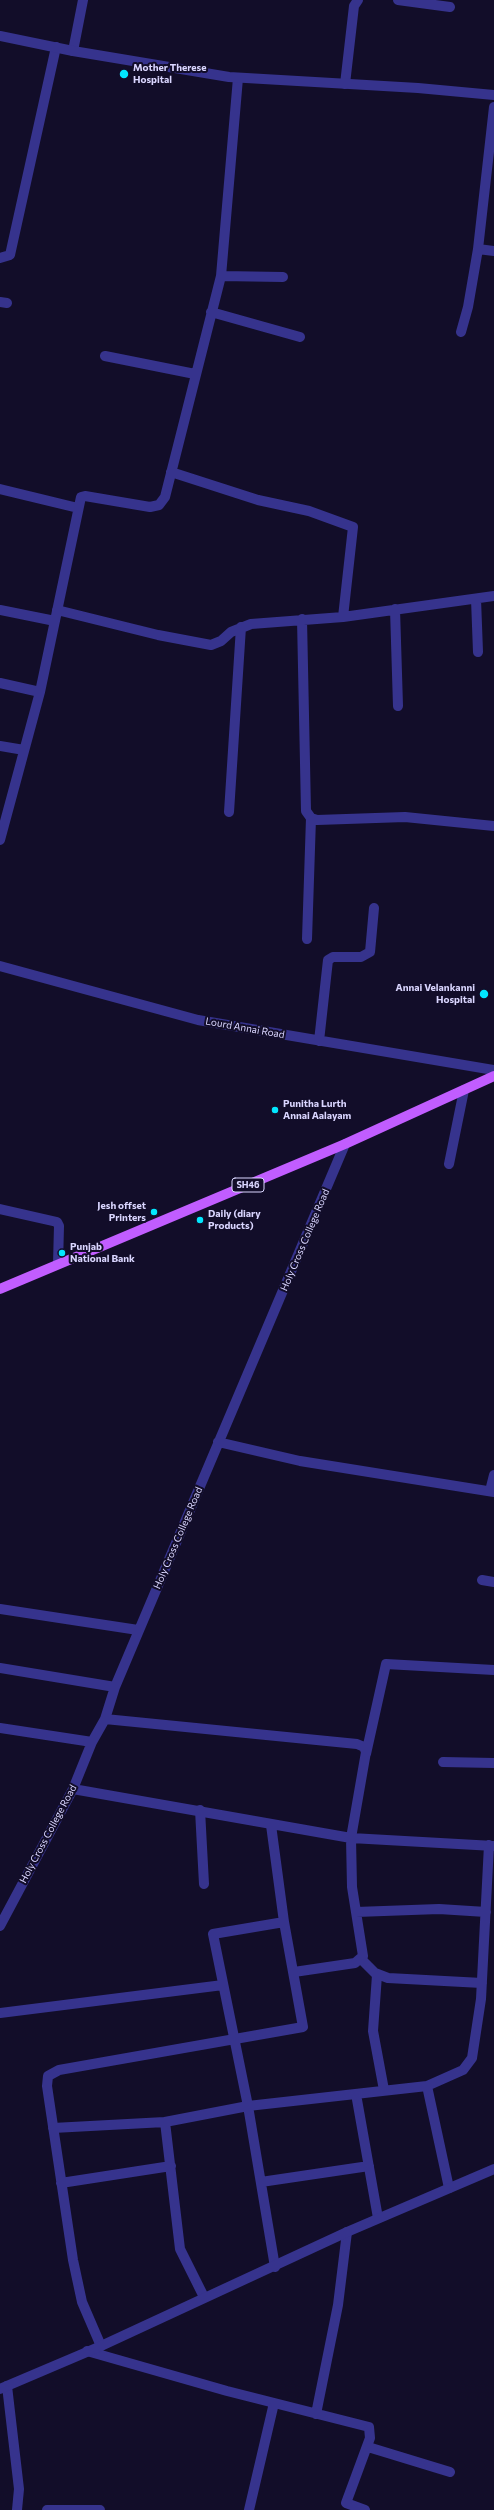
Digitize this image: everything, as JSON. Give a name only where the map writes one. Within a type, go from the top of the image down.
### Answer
[{"type":"main road","name":"SH46","points":[[0,1291],[58,1264],[346,1144],[494,1076]]},
{"type":"street","points":[[73,51],[83,0]]},
{"type":"street","points":[[345,84],[357,0]]},
{"type":"street","points":[[398,0],[450,7]]},
{"type":"street","points":[[0,36],[73,51],[238,78],[494,95]]},
{"type":"street","points":[[0,258],[10,255],[56,47]]},
{"type":"street","points":[[0,840],[40,692],[81,497],[85,496],[150,507],[159,505],[165,497],[195,374],[222,276],[238,78]]},
{"type":"street","points":[[461,332],[468,307],[491,182],[494,108]]},
{"type":"street","points":[[478,249],[494,251]]},
{"type":"street","points":[[222,276],[283,277]]},
{"type":"street","points":[[211,312],[300,337]]},
{"type":"street","points":[[106,356],[195,374]]},
{"type":"street","points":[[171,472],[258,500],[309,512],[354,527],[343,617]]},
{"type":"street","points":[[0,489],[78,508]]},
{"type":"street","points":[[57,610],[201,645],[211,645],[222,641],[231,632],[240,627],[302,619],[343,617],[494,596]]},
{"type":"street","points":[[476,599],[478,652]]},
{"type":"street","points":[[395,609],[398,706]]},
{"type":"street","points":[[0,610],[55,621]]},
{"type":"street","points":[[302,619],[306,811],[310,818],[306,938]]},
{"type":"street","points":[[229,812],[240,627]]},
{"type":"street","points":[[0,683],[40,692]]},
{"type":"street","points":[[0,746],[24,750]]},
{"type":"street","points":[[310,818],[317,820],[405,816],[494,826]]},
{"type":"street","points":[[319,1041],[328,960],[333,957],[361,957],[370,952],[374,908]]},
{"type":"street","name":"Lourd Annai Road","points":[[0,966],[198,1020],[494,1070]]},
{"type":"street","points":[[449,1164],[464,1090]]},
{"type":"street","name":"Holy Cross College Road","points":[[0,1926],[73,1789],[92,1742],[105,1719],[115,1687],[138,1630],[346,1144]]},
{"type":"street","points":[[0,1209],[57,1222],[58,1264]]},
{"type":"street","points":[[218,1442],[300,1461],[492,1492],[494,1475]]},
{"type":"street","points":[[482,1580],[494,1582]]},
{"type":"street","points":[[0,1609],[138,1630]]},
{"type":"street","points":[[294,1972],[355,1964],[361,1959],[363,1952],[352,1887],[351,1838],[365,1758],[386,1664],[494,1670]]},
{"type":"street","points":[[0,1668],[115,1687]]},
{"type":"street","points":[[105,1719],[357,1744],[365,1749],[365,1758]]},
{"type":"street","points":[[0,1728],[92,1742]]},
{"type":"street","points":[[443,1762],[494,1763]]},
{"type":"street","points":[[53,2128],[165,2122],[248,2106],[427,2086],[463,2070],[469,2065],[482,1983],[491,1846],[351,1838],[271,1825],[200,1810],[73,1789]]},
{"type":"street","points":[[200,1810],[204,1884]]},
{"type":"street","points":[[101,2346],[82,2302],[61,2183],[47,2079],[49,2074],[54,2072],[234,2038],[303,2027],[284,1922],[271,1825]]},
{"type":"street","points":[[356,1912],[439,1909],[486,1912]]},
{"type":"street","points":[[275,2267],[248,2106],[213,1934],[284,1922]]},
{"type":"street","points":[[361,1959],[377,1975],[388,1978],[482,1983]]},
{"type":"street","points":[[377,1975],[373,2031],[384,2090]]},
{"type":"street","points":[[0,2013],[223,1986]]},
{"type":"street","points":[[427,2086],[450,2188]]},
{"type":"street","points":[[356,2094],[378,2218]]},
{"type":"street","points":[[165,2122],[180,2249],[204,2297]]},
{"type":"street","points":[[61,2183],[170,2166]]},
{"type":"street","points":[[261,2182],[369,2166]]},
{"type":"street","points":[[17,2510],[19,2489],[3,2388],[101,2346],[204,2297],[275,2267],[378,2218],[494,2169]]},
{"type":"street","points":[[316,2414],[338,2305],[347,2232]]},
{"type":"street","points":[[87,2351],[274,2403],[368,2427],[371,2432],[368,2447],[344,2506],[364,2510]]},
{"type":"street","points":[[249,2510],[274,2403]]},
{"type":"street","points":[[368,2447],[450,2472]]},
{"type":"street","points":[[48,2510],[100,2510]]},
{"type":"place","name":"Mother Therese Hospital","points":[[124,74]]},
{"type":"place","name":"Annai Velankanni Hospital","points":[[484,994]]},
{"type":"place","name":"Punitha Lurth Annai Aalayam","points":[[275,1110]]},
{"type":"place","name":"Jesh offset Printers","points":[[154,1212]]},
{"type":"place","name":"Daily (diary Products)","points":[[200,1220]]},
{"type":"place","name":"Punjab National Bank","points":[[62,1253]]}]
